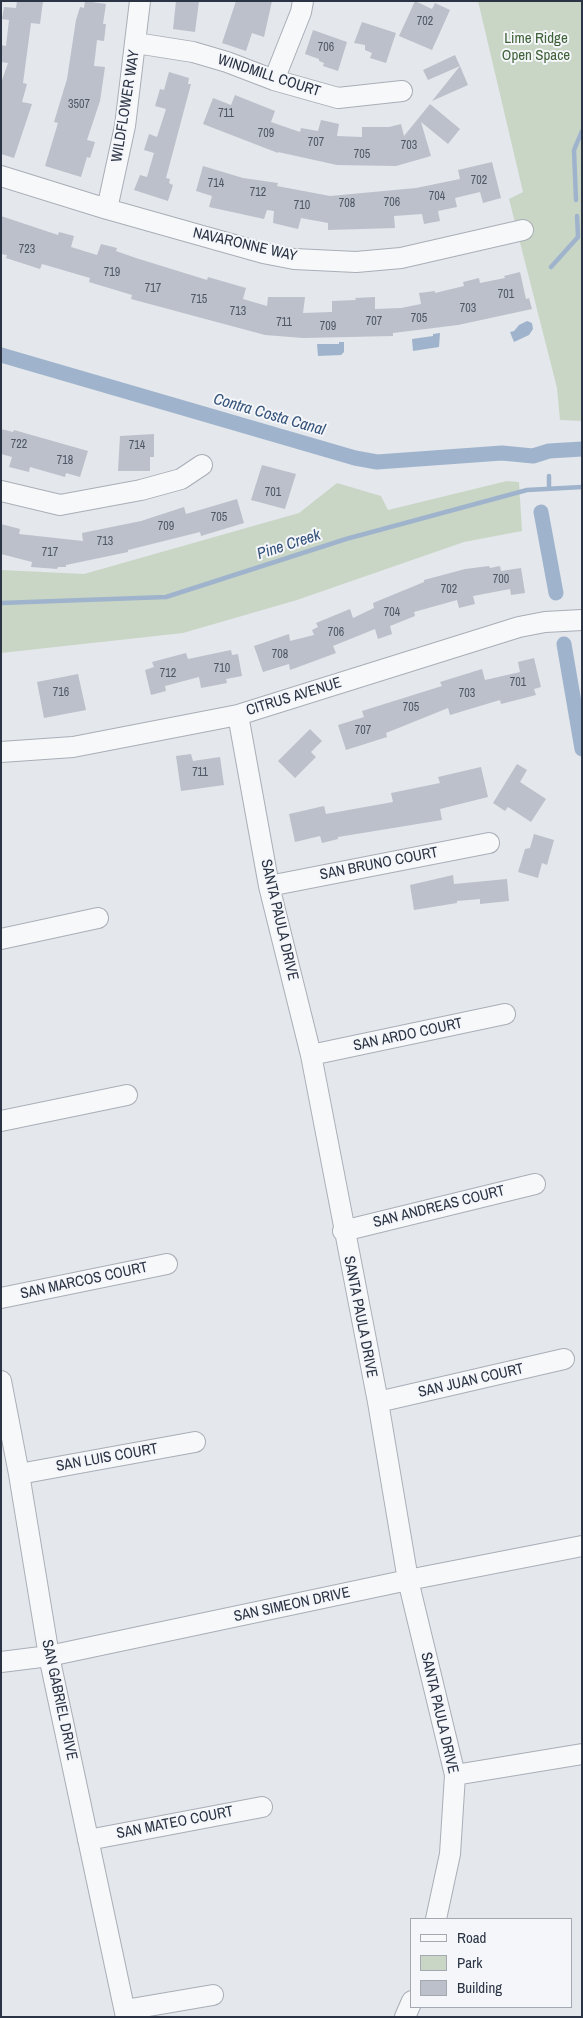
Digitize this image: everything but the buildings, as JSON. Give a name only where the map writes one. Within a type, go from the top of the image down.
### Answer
[{"type":"street","name":"WILDFLOWER WAY","points":[[107,209],[125,126],[140,1]]},
{"type":"street","points":[[274,80],[301,12],[303,1]]},
{"type":"street","name":"WINDMILL COURT","points":[[136,43],[193,52],[274,80],[338,98],[402,91]]},
{"type":"street","name":"NAVARONNE WAY","points":[[1,176],[107,209],[263,253],[324,261],[356,262],[401,258],[523,230]]},
{"type":"street","points":[[1,491],[60,505],[141,490],[181,479],[202,466]]},
{"type":"street","name":"CITRUS AVENUE","points":[[1,752],[73,747],[238,715],[519,627],[545,622],[582,620]]},
{"type":"street","name":"SANTA PAULA DRIVE","points":[[238,715],[269,886],[311,1055],[343,1231],[378,1402],[408,1580],[455,1775],[450,1854],[436,1918]]},
{"type":"street","name":"SAN BRUNO COURT","points":[[269,886],[489,842]]},
{"type":"street","points":[[1,939],[98,918]]},
{"type":"street","name":"SAN ARDO COURT","points":[[311,1055],[506,1014]]},
{"type":"street","points":[[1,1121],[128,1095]]},
{"type":"street","name":"SAN ANDREAS COURT","points":[[343,1231],[535,1184]]},
{"type":"street","name":"SAN MARCOS COURT","points":[[1,1298],[167,1264]]},
{"type":"street","name":"SAN JUAN COURT","points":[[378,1402],[564,1359]]},
{"type":"street","name":"SAN GABRIEL DRIVE","points":[[1,1382],[19,1474],[49,1656],[126,2013]]},
{"type":"street","name":"SAN LUIS COURT","points":[[19,1474],[195,1442]]},
{"type":"street","name":"SAN SIMEON DRIVE","points":[[1,1662],[49,1656],[408,1580],[582,1546]]},
{"type":"street","points":[[455,1775],[582,1754]]},
{"type":"street","name":"SAN MATEO COURT","points":[[88,1840],[262,1807]]},
{"type":"street","points":[[126,2013],[212,1995]]},
{"type":"green space","name":"Lime Ridge Open Space","points":[[478,1],[582,1],[582,421],[560,420],[557,388],[509,199],[523,192]]},
{"type":"green space","points":[[507,481],[519,482],[522,531],[464,542],[297,600],[183,633],[1,653],[1,570],[84,574],[299,513],[337,483],[381,496],[388,510]]},
{"type":"water","points":[[527,321],[532,323],[533,329],[529,335],[514,342],[510,332]]},
{"type":"water","points":[[440,333],[439,347],[413,351],[412,339]]},
{"type":"water","points":[[339,342],[344,342],[344,352],[341,355],[318,356],[317,344],[339,344]]},
{"type":"waterway","points":[[576,200],[574,150],[582,131]]},
{"type":"waterway","points":[[551,267],[578,237],[577,216]]},
{"type":"waterway","name":"Contra Costa Canal","points":[[1,355],[355,458],[377,462],[502,453],[533,456],[549,451],[582,449]]},
{"type":"waterway","points":[[549,476],[549,489]]},
{"type":"waterway","name":"Pine Creek","points":[[1,603],[166,597],[346,539],[527,490],[582,487]]},
{"type":"waterway","name":"Contra Costa Canal","points":[[541,512],[556,593]]},
{"type":"waterway","name":"Contra Costa Canal","points":[[564,644],[582,749]]}]
